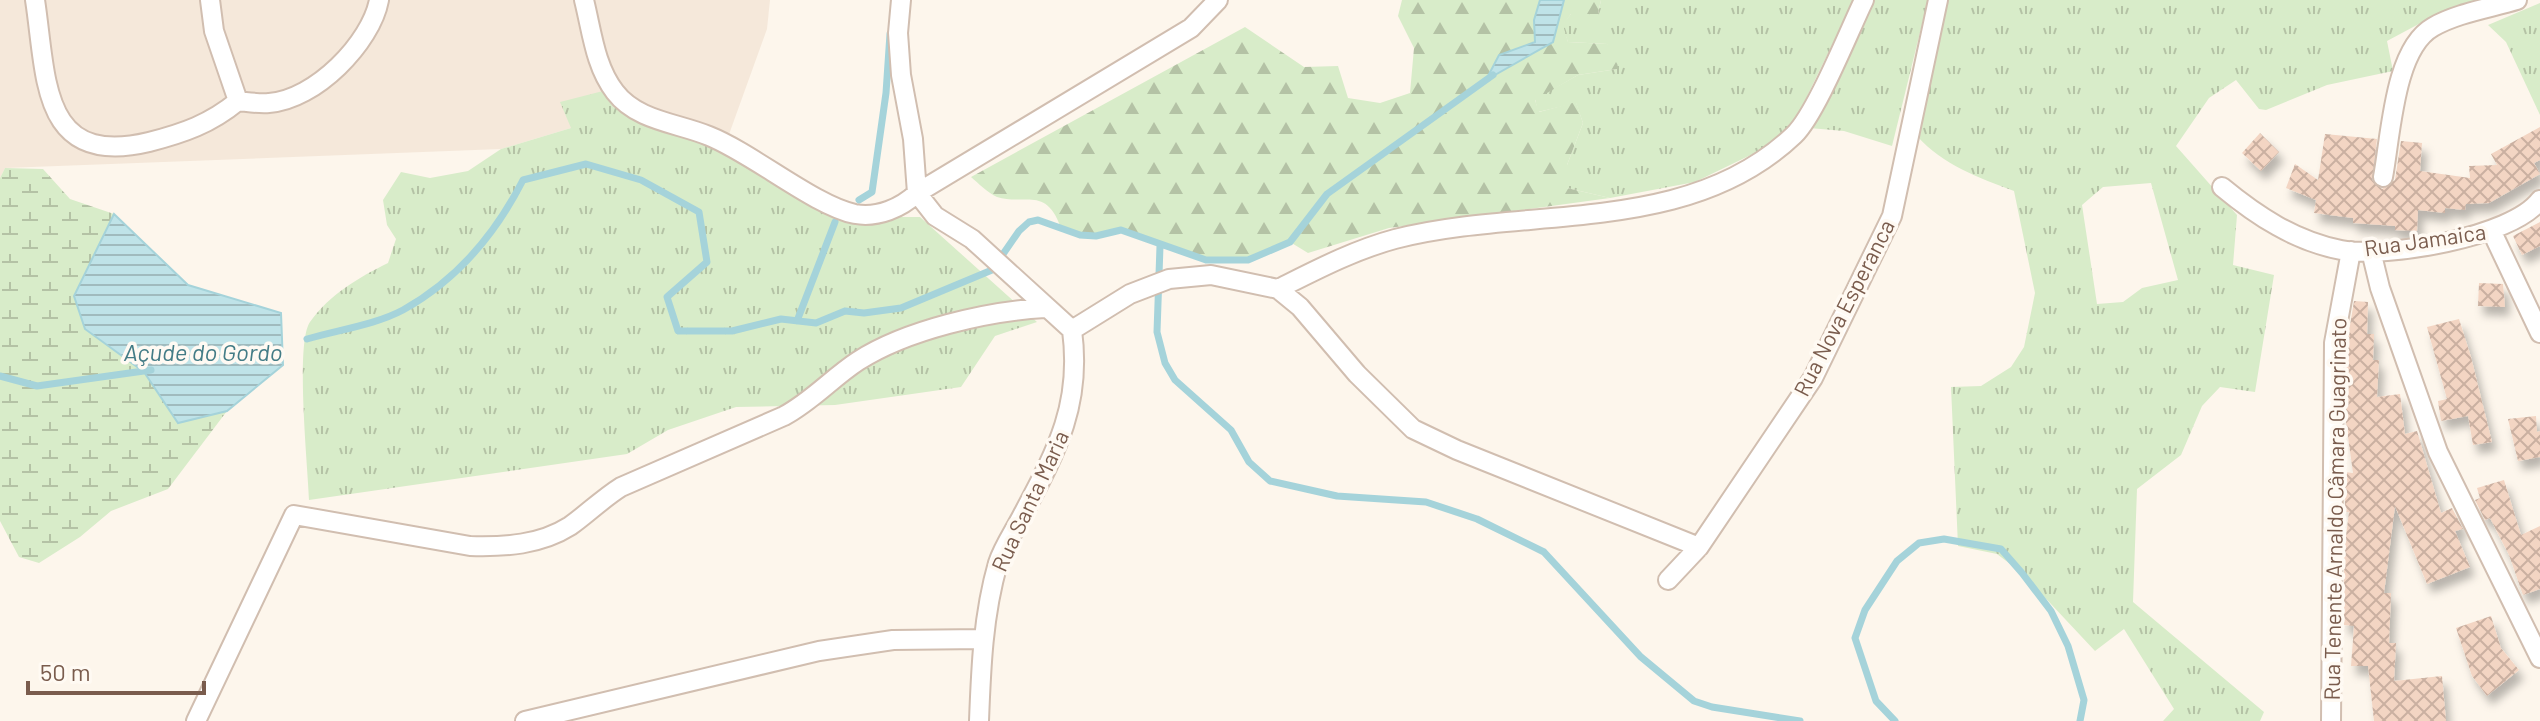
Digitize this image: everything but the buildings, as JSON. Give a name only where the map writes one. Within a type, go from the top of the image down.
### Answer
[{"type":"street","points":[[35,0],[49,95],[75,138],[96,148],[128,147],[183,134],[212,122],[238,101],[271,103],[295,96],[336,69],[374,24],[379,0]]},
{"type":"street","points":[[210,0],[214,31],[238,101]]},
{"type":"street","points":[[584,0],[600,67],[617,95],[648,116],[728,144],[851,213],[892,209],[1191,28],[1218,0]]},
{"type":"street","points":[[901,0],[898,33],[901,75],[913,139],[917,193],[935,216],[986,250],[1072,330],[1142,289],[1169,279],[1211,275],[1278,289],[1300,307],[1357,374],[1413,429],[1457,450],[1699,547]]},
{"type":"street","points":[[1278,289],[1340,259],[1395,239],[1689,198],[1758,163],[1796,133],[1864,0]]},
{"type":"street","name":"Rua Nova Esperanca","points":[[1668,580],[1699,547],[1813,378],[1892,216],[1938,0]]},
{"type":"street","points":[[2383,177],[2401,75],[2409,51],[2433,27],[2517,0]]},
{"type":"street","name":"Rua Jamaica","points":[[2222,187],[2259,218],[2304,238],[2351,251],[2371,251],[2492,232],[2514,222],[2540,200]]},
{"type":"street","points":[[2492,232],[2540,333]]},
{"type":"street","name":"Rua Tenente Arnaldo Câmara Guagrinato","points":[[2331,721],[2329,650],[2334,343],[2351,251]]},
{"type":"street","points":[[2371,251],[2380,288],[2438,452],[2540,658]]},
{"type":"street","points":[[196,721],[294,515],[470,546],[496,547],[540,540],[574,523],[596,502],[621,487],[795,410],[857,362],[890,343],[1010,310],[1045,308]]},
{"type":"street","name":"Rua Santa Maria","points":[[979,721],[982,639],[998,561],[1061,441],[1071,404],[1076,363],[1072,330]]},
{"type":"street","points":[[525,721],[819,651],[893,640],[982,639]]},
{"type":"shaded area","points":[[0,0],[770,0],[767,29],[723,151],[612,107],[571,128],[501,149],[5,168],[0,178]]},
{"type":"green space","points":[[1402,0],[1601,0],[1598,14],[1571,14],[1563,25],[1568,42],[1607,44],[1620,51],[1617,69],[1578,75],[1535,100],[1539,112],[1576,102],[1583,123],[1567,165],[1567,188],[1610,198],[1389,228],[1308,253],[1290,242],[1248,260],[1206,260],[1121,231],[1096,236],[1061,228],[1055,215],[1041,202],[997,197],[971,177],[1245,27],[1304,67],[1338,66],[1348,98],[1380,103],[1410,93],[1414,48],[1398,16]]},
{"type":"green space","points":[[1601,0],[1854,0],[1794,123],[1761,150],[1695,182],[1610,198],[1567,188],[1567,165],[1583,123],[1576,103],[1538,112],[1535,99],[1578,75],[1617,69],[1607,44],[1568,42],[1562,25],[1571,14],[1598,14]]},
{"type":"green space","points":[[1871,0],[1928,0],[1892,146],[1844,131],[1809,128]]},
{"type":"green space","points":[[1944,0],[2485,0],[2430,18],[2387,41],[2393,71],[2327,85],[2266,110],[2259,109],[2236,80],[2209,98],[2176,146],[2237,215],[2233,265],[2274,275],[2255,392],[2220,387],[2202,406],[2181,455],[2137,489],[2133,602],[2264,712],[2260,721],[2163,721],[2174,709],[2124,629],[2095,651],[2022,573],[1997,554],[1958,546],[1951,387],[1981,386],[2011,367],[2024,347],[2035,293],[2014,191],[1950,163],[1917,136]],"holes":[[[2151,183],[2178,280],[2142,288],[2123,302],[2097,304],[2082,205],[2103,187]]]},
{"type":"green space","points":[[2540,3],[2540,115],[2506,42],[2488,25]]},
{"type":"green space","points":[[603,91],[613,107],[723,151],[848,219],[875,224],[900,217],[920,217],[1037,322],[995,336],[961,387],[835,405],[736,407],[668,430],[627,454],[309,500],[303,379],[306,334],[310,322],[336,295],[388,263],[396,239],[387,225],[383,200],[401,172],[430,178],[468,171],[501,149],[571,128],[560,102]]},
{"type":"green space","points":[[5,168],[43,169],[70,199],[114,214],[74,296],[85,329],[144,372],[178,423],[227,411],[168,489],[111,511],[80,537],[39,563],[19,557],[0,521],[0,178]]},
{"type":"water","points":[[1540,0],[1564,0],[1553,42],[1486,80],[1499,55],[1535,42],[1534,20]]},
{"type":"water","name":"Açude do Gordo","points":[[114,214],[188,285],[281,313],[283,365],[227,411],[178,423],[144,372],[85,329],[74,296]]},
{"type":"waterway","points":[[859,200],[872,192],[886,93],[890,34]]},
{"type":"waterway","points":[[307,339],[380,320],[423,298],[473,254],[500,219],[523,180],[586,164],[641,180],[699,212],[707,262],[667,297],[678,331],[732,331],[781,319],[816,323],[845,311],[864,313],[901,308],[992,270],[1019,231],[1029,222],[1038,220],[1080,235],[1096,236],[1121,230],[1206,260],[1248,260],[1290,242],[1327,194],[1493,75]]},
{"type":"waterway","points":[[797,321],[835,222]]},
{"type":"waterway","points":[[1160,246],[1157,332],[1165,363],[1175,380],[1231,430],[1249,462],[1270,481],[1337,496],[1426,502],[1477,519],[1544,552],[1641,657],[1694,701],[1712,707],[1800,721]]},
{"type":"waterway","points":[[0,376],[37,386],[151,370]]},
{"type":"waterway","points":[[1895,721],[1876,701],[1855,638],[1865,610],[1897,561],[1919,543],[1944,539],[2001,549],[2051,611],[2068,646],[2084,700],[2080,721]]}]
